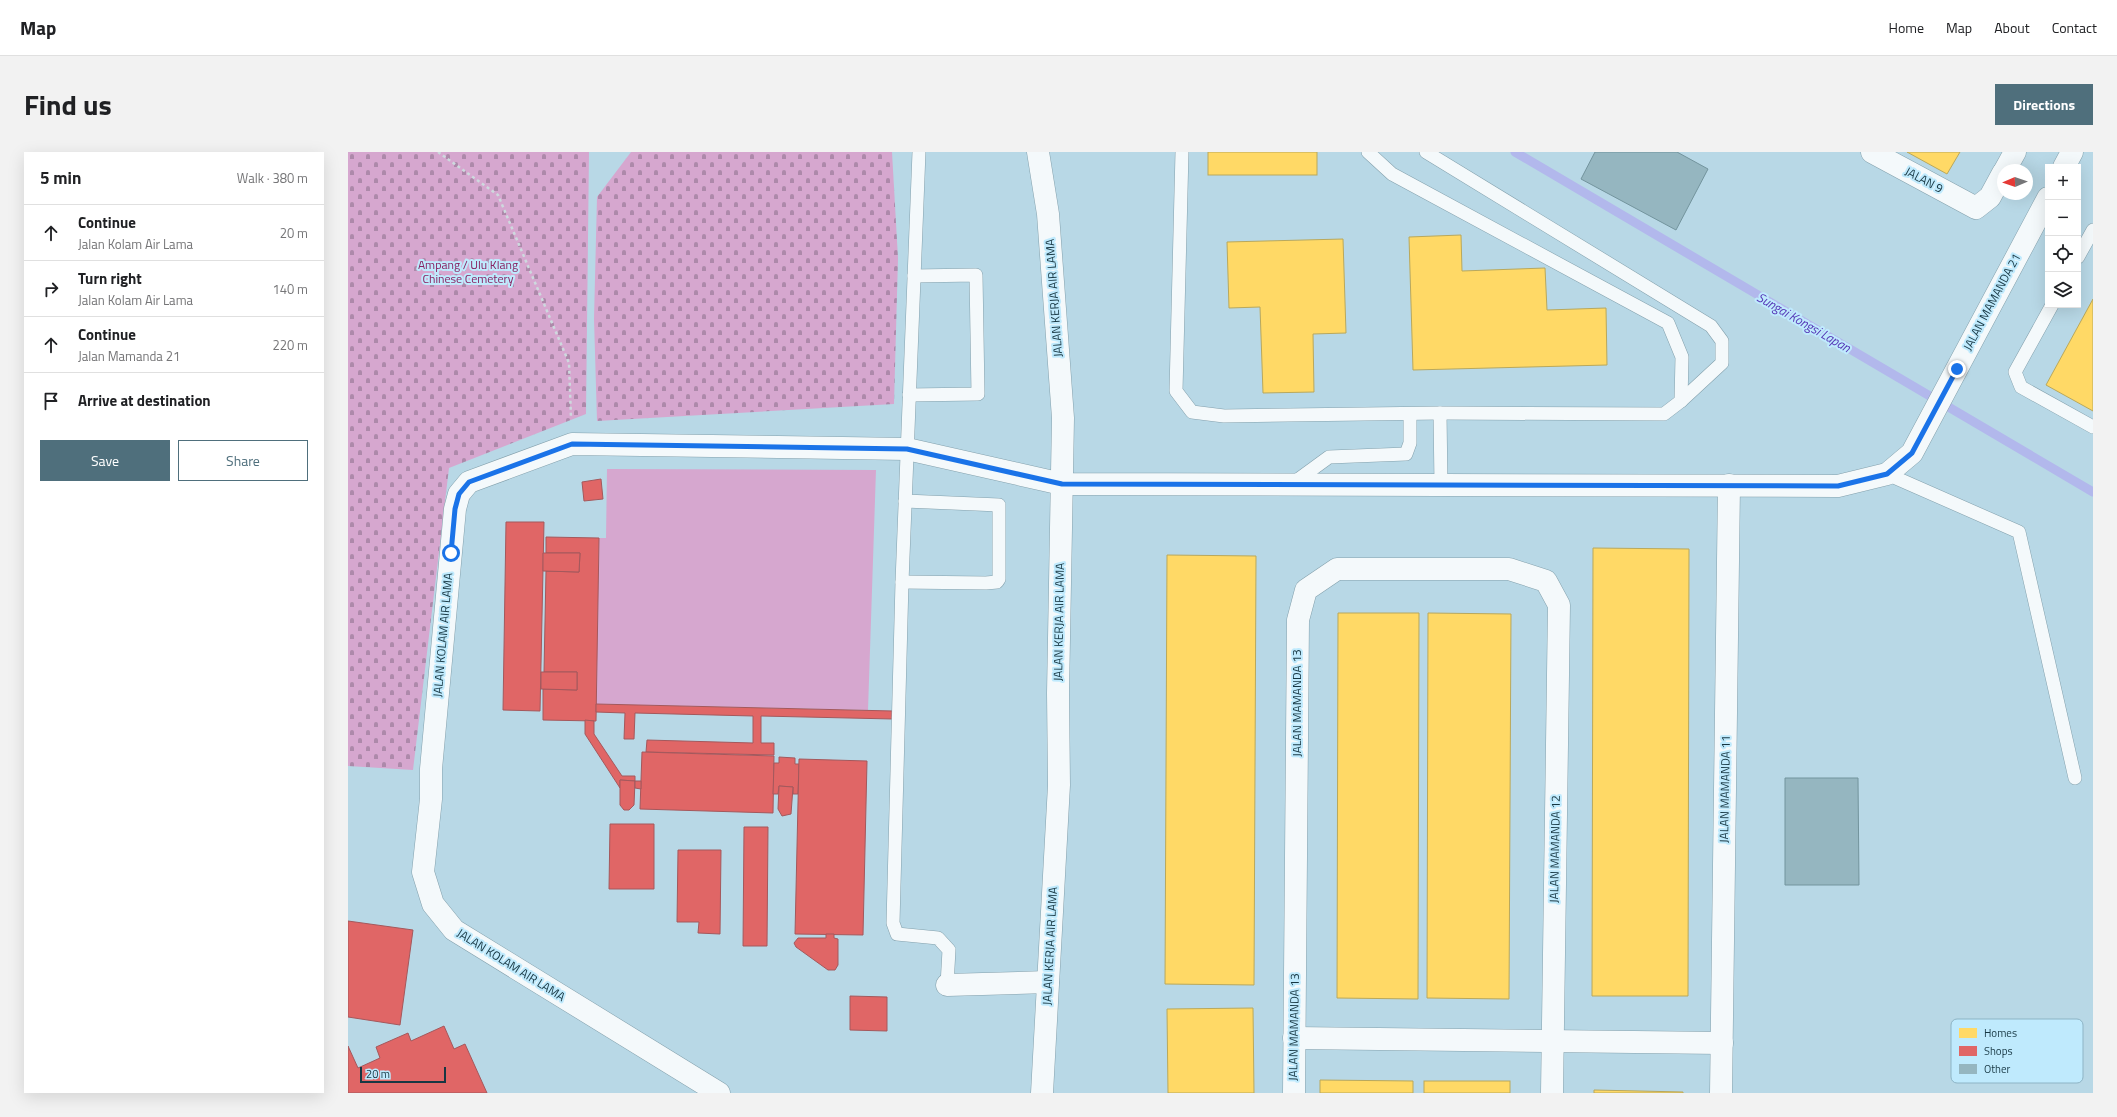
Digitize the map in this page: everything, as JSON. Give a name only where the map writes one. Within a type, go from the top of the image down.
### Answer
[{"type":"street","name":"JALAN KERJA AIR LAMA","points":[[1038,152],[1048,214],[1063,418],[1058,693],[1059,785],[1042,1093]]},
{"type":"street","name":"JALAN 9","points":[[1872,152],[1976,208],[1990,197],[1997,184]]},
{"type":"street","points":[[2008,164],[2015,152]]},
{"type":"street","points":[[2066,164],[2072,152]]},
{"type":"street","name":"JALAN MAMANDA 21","points":[[1062,484],[1838,486],[1887,474],[1912,453],[2047,200]]},
{"type":"street","name":"JALAN KOLAM AIR LAMA","points":[[719,1093],[454,930],[433,904],[423,872],[455,509],[459,494],[469,482],[572,444],[907,449],[1062,484]]},
{"type":"street","name":"JALAN MAMANDA 11","points":[[1721,1093],[1729,485]]},
{"type":"street","name":"JALAN MAMANDA 13","points":[[1294,1093],[1298,620],[1306,590],[1337,570],[1509,569],[1546,581],[1559,605]]},
{"type":"street","name":"JALAN MAMANDA 12","points":[[1552,1093],[1559,605]]},
{"type":"street","points":[[947,986],[1048,982]]},
{"type":"street","points":[[1294,1038],[1722,1043]]},
{"type":"lane","points":[[919,152],[902,582],[893,923],[897,934],[938,938],[949,950],[947,986]]},
{"type":"lane","points":[[1182,152],[1176,391],[1192,412],[1224,416],[1440,413],[1664,414],[1681,401],[1722,362],[1722,342],[1711,326],[1426,152]]},
{"type":"lane","points":[[1368,152],[1392,174],[1668,323],[1682,357],[1681,401]]},
{"type":"lane","points":[[2081,252],[2093,230]]},
{"type":"lane","points":[[909,395],[978,394],[976,275],[914,276]]},
{"type":"lane","points":[[2050,308],[2015,372],[2020,387],[2093,427]]},
{"type":"lane","points":[[1440,413],[1441,485]]},
{"type":"lane","points":[[1292,484],[1329,458],[1406,454],[1410,443],[1410,414]]},
{"type":"lane","points":[[1887,474],[2019,532],[2075,778]]},
{"type":"lane","points":[[902,582],[986,583],[997,582],[999,579],[999,505],[905,501]]},
{"type":"path","points":[[438,152],[498,195],[569,363],[572,444]]},
{"type":"green space","name":"Ampang / Ulu Klang Chinese Cemetery","points":[[348,152],[589,152],[586,414],[449,468],[413,770],[348,766]]},
{"type":"green space","points":[[631,152],[892,152],[898,258],[894,404],[597,421],[594,319],[597,197]]},
{"type":"green space","points":[[607,469],[876,470],[868,710],[596,704],[599,538],[606,538]]},
{"type":"building: Homes","points":[[1208,152],[1317,152],[1317,175],[1208,175]]},
{"type":"building: Homes","points":[[1907,152],[1960,152],[1947,174]]},
{"type":"building: Homes","points":[[1461,235],[1462,271],[1545,268],[1547,310],[1606,308],[1607,365],[1413,370],[1409,237]]},
{"type":"building: Homes","points":[[1343,239],[1346,333],[1313,334],[1314,392],[1263,393],[1260,307],[1229,308],[1227,242]]},
{"type":"building: Homes","points":[[2093,299],[2093,411],[2046,385]]},
{"type":"building: Homes","points":[[1593,548],[1689,549],[1688,996],[1592,996]]},
{"type":"building: Homes","points":[[1167,555],[1256,556],[1254,985],[1165,984]]},
{"type":"building: Homes","points":[[1338,613],[1419,613],[1418,999],[1337,998]]},
{"type":"building: Homes","points":[[1428,613],[1511,614],[1509,999],[1427,998]]},
{"type":"building: Homes","points":[[1253,1008],[1254,1093],[1168,1093],[1167,1009]]},
{"type":"building: Homes","points":[[1320,1080],[1413,1081],[1413,1093],[1320,1093]]},
{"type":"building: Homes","points":[[1424,1081],[1510,1081],[1510,1093],[1424,1093]]},
{"type":"building: Homes","points":[[1594,1090],[1683,1092],[1683,1093],[1594,1093]]},
{"type":"building: Shops","points":[[601,479],[603,499],[584,501],[582,482]]},
{"type":"building: Shops","points":[[506,522],[544,522],[540,711],[503,710]]},
{"type":"building: Shops","points":[[546,537],[599,538],[596,721],[543,720],[543,689],[577,690],[577,672],[544,672],[546,571],[579,572],[580,553],[546,553]]},
{"type":"building: Shops","points":[[543,553],[580,553],[579,572],[543,571]]},
{"type":"building: Shops","points":[[541,672],[577,672],[577,690],[541,689]]},
{"type":"building: Shops","points":[[596,704],[893,711],[893,719],[761,716],[761,743],[774,743],[774,755],[646,752],[647,740],[753,743],[753,716],[635,713],[634,739],[624,739],[625,713],[596,712]]},
{"type":"building: Shops","points":[[585,720],[594,721],[594,734],[622,776],[635,776],[635,781],[620,780],[620,788],[585,734]]},
{"type":"building: Shops","points":[[642,752],[774,756],[773,813],[640,809]]},
{"type":"building: Shops","points":[[779,757],[795,758],[795,764],[799,764],[798,794],[793,794],[793,787],[779,786],[778,794],[773,794],[774,763],[779,763]]},
{"type":"building: Shops","points":[[799,759],[867,761],[863,935],[795,934]]},
{"type":"building: Shops","points":[[620,780],[635,781],[634,805],[629,810],[624,810],[620,805]]},
{"type":"building: Shops","points":[[635,781],[641,781],[641,789],[635,788]]},
{"type":"building: Shops","points":[[779,786],[793,787],[791,814],[782,816],[778,809]]},
{"type":"building: Shops","points":[[610,824],[654,824],[654,889],[609,889]]},
{"type":"building: Shops","points":[[744,827],[768,827],[767,946],[743,946]]},
{"type":"building: Shops","points":[[678,850],[721,850],[720,934],[698,933],[699,922],[677,922]]},
{"type":"building: Shops","points":[[348,921],[413,930],[400,1025],[348,1017]]},
{"type":"building: Shops","points":[[826,934],[834,934],[834,938],[838,939],[838,965],[835,970],[828,970],[796,947],[794,943],[798,938],[826,938]]},
{"type":"building: Shops","points":[[850,996],[887,997],[887,1031],[850,1030]]},
{"type":"building: Shops","points":[[444,1026],[454,1049],[465,1044],[487,1093],[348,1093],[348,1046],[358,1068],[380,1058],[376,1047],[408,1033],[411,1041]]},
{"type":"building: Other","points":[[1595,152],[1677,152],[1708,169],[1676,230],[1581,179]]},
{"type":"building: Other","points":[[1785,778],[1858,778],[1859,885],[1785,885]]},
{"type":"waterway","name":"Sungai Kongsi Lapan","points":[[1515,152],[2093,492]]},
{"type":"route","points":[[451,553],[455,509],[459,494],[469,482],[572,444],[907,449],[1062,484],[1838,486],[1887,474],[1912,453],[1957,369]]}]
